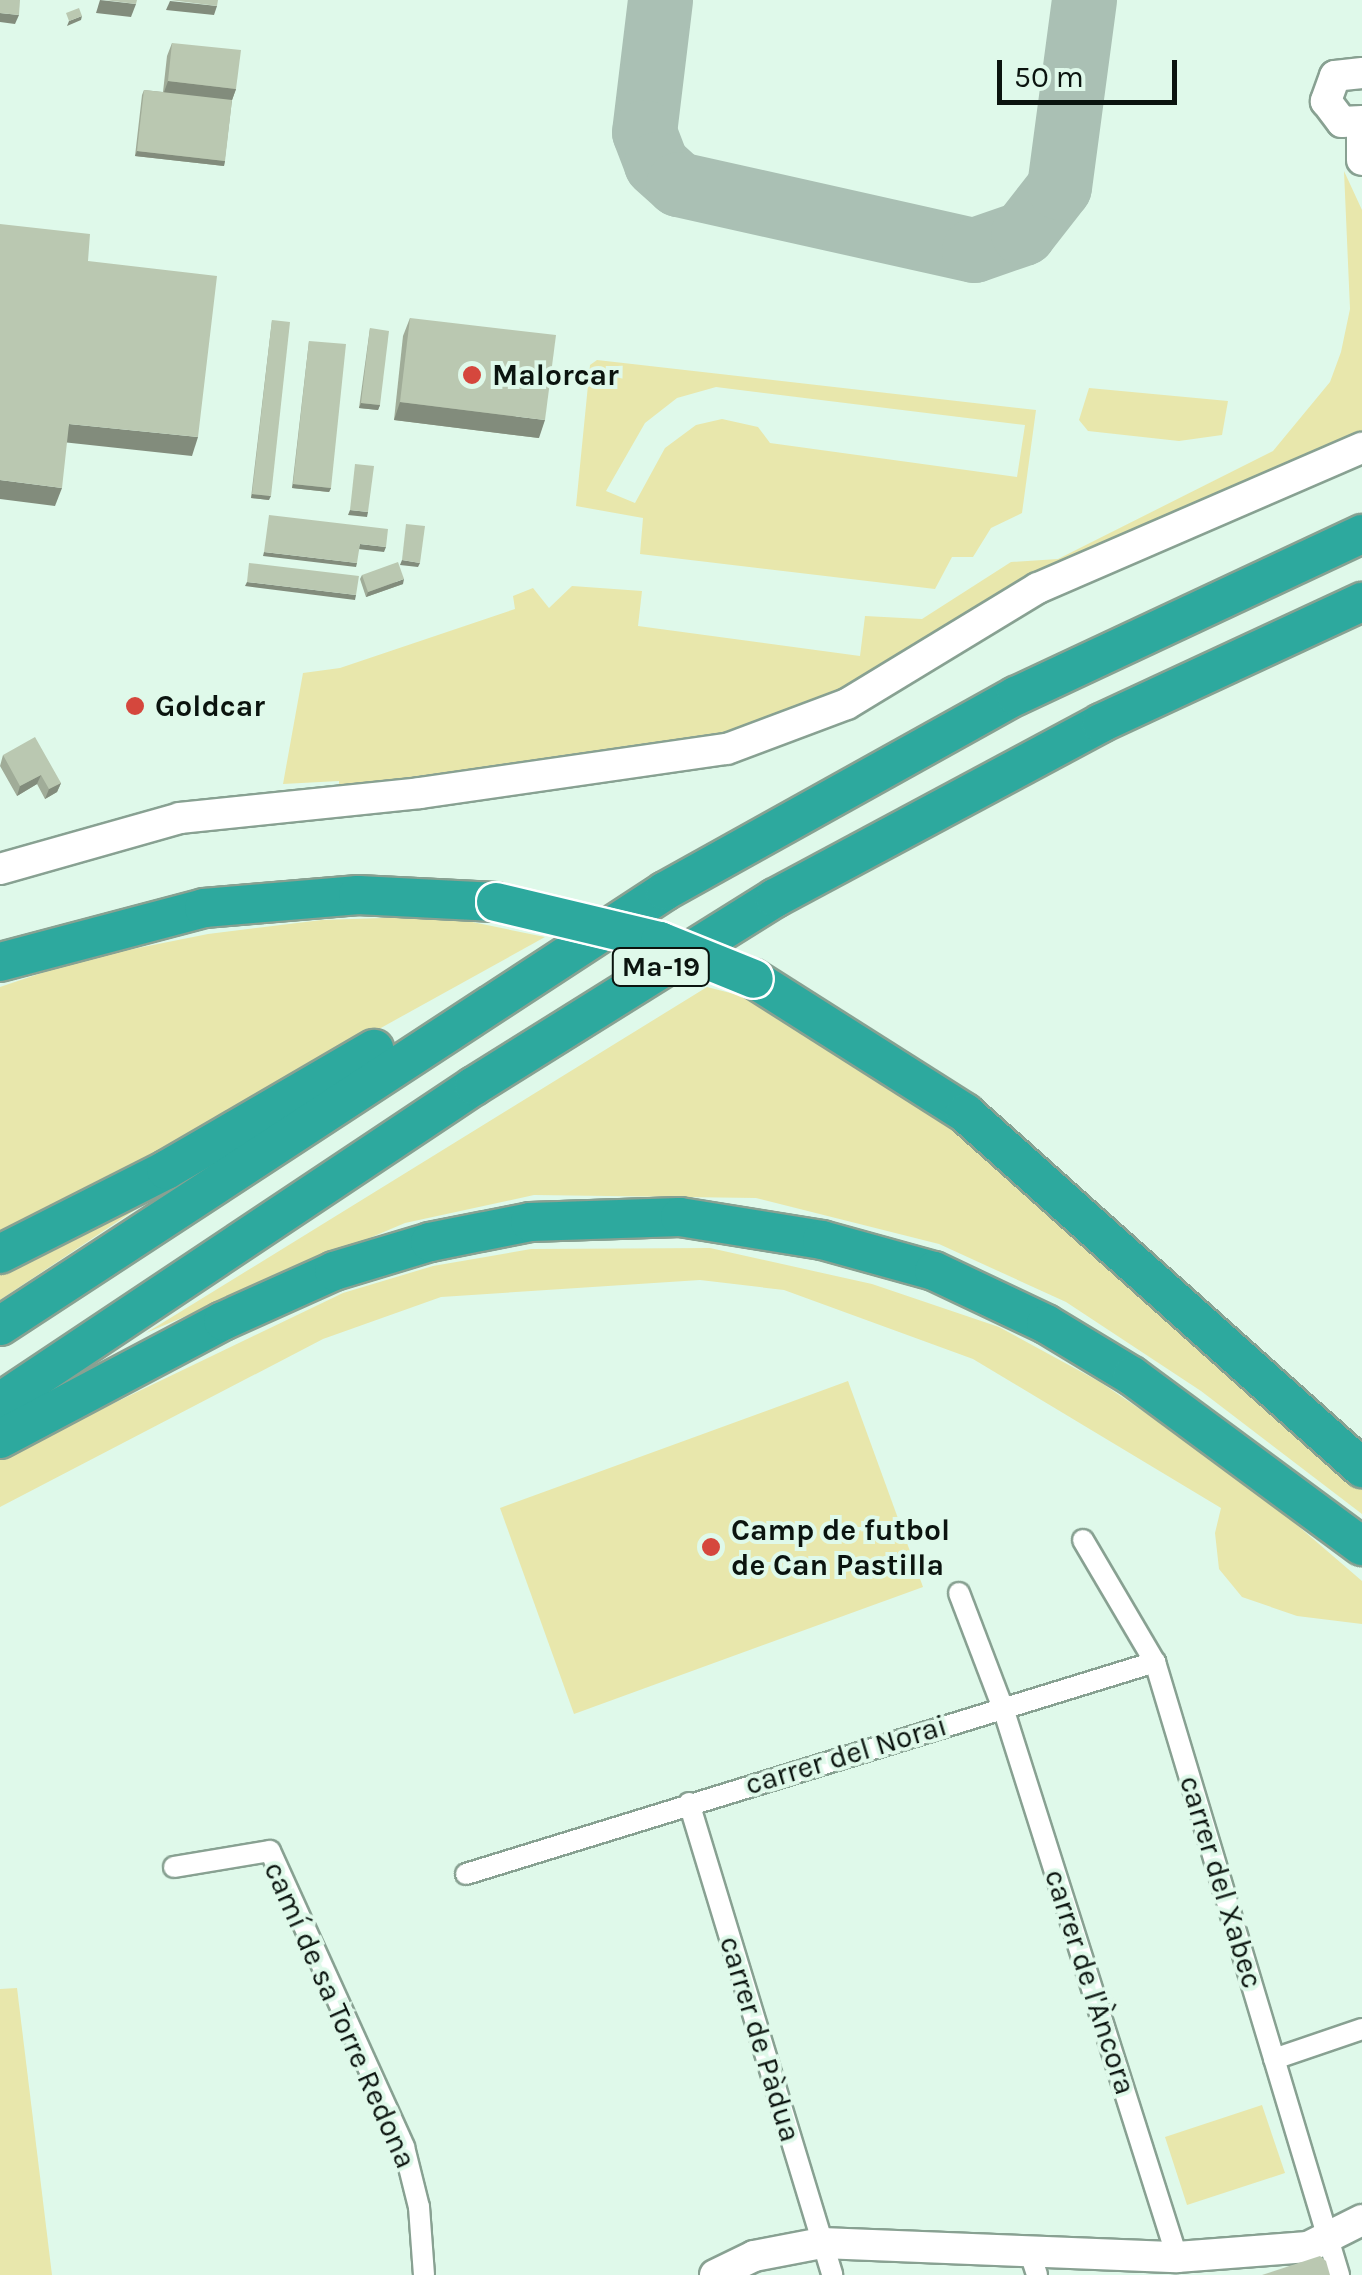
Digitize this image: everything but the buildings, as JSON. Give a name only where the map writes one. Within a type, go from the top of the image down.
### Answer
[{"type":"highway","name":"Ma-19","points":[[0,1326],[483,1006],[665,891],[897,759],[1136,638],[1362,534]]},
{"type":"highway","name":"Ma-19","points":[[0,1402],[712,935],[982,784],[1362,602]]},
{"type":"highway","points":[[0,962],[204,908],[358,895],[496,902],[660,941],[754,979],[965,1113],[1362,1468]]},
{"type":"highway","points":[[0,1254],[166,1170],[389,1041],[483,1006]]},
{"type":"highway","points":[[0,1440],[223,1321],[334,1271],[430,1242],[530,1222],[680,1217],[822,1240],[934,1272],[1046,1324],[1132,1376],[1362,1546]]},
{"type":"street","points":[[1362,73],[1335,76],[1326,101],[1342,122],[1362,124],[1362,160]]},
{"type":"street","points":[[0,868],[180,818],[503,783],[727,749],[847,704],[1038,588],[1362,448]]},
{"type":"street","name":"carrer del Xabec","points":[[1083,1540],[1155,1662],[1328,2237]]},
{"type":"street","name":"carrer de l'Àncora","points":[[959,1593],[1003,1708],[1177,2257]]},
{"type":"street","points":[[1003,1708],[1155,1662]]},
{"type":"street","name":"carrer del Norai","points":[[466,1874],[1003,1708]]},
{"type":"street","name":"carrer de Pàdua","points":[[689,1803],[832,2275]]},
{"type":"street","name":"camí de sa Torre Redona","points":[[174,1867],[270,1851],[404,2147],[419,2208],[424,2275]]},
{"type":"street","points":[[1274,2059],[1362,2029]]},
{"type":"street","points":[[715,2275],[754,2256],[822,2243],[1033,2262],[1177,2257],[1308,2246],[1362,2220]]},
{"type":"street","points":[[1328,2237],[1338,2275]]},
{"type":"shaded area","points":[[1344,171],[1362,210],[1362,431],[1352,437],[1005,591],[838,695],[731,733],[621,747],[621,755],[339,788],[339,781],[283,784],[303,673],[340,668],[515,609],[513,596],[533,588],[549,608],[572,586],[642,591],[638,626],[860,656],[865,616],[922,619],[1011,562],[1058,559],[1273,451],[1330,382],[1341,352],[1350,309]]},
{"type":"shaded area","points":[[597,360],[1036,410],[1022,513],[991,528],[973,557],[952,557],[935,589],[640,554],[643,518],[576,506],[590,365]],"holes":[[[716,387],[1025,425],[1017,477],[770,443],[758,427],[722,419],[696,425],[665,448],[635,503],[606,491],[645,423],[677,398]]]},
{"type":"shaded area","points":[[1089,388],[1228,401],[1222,435],[1179,441],[1088,431],[1079,420]]},
{"type":"shaded area","points":[[443,916],[545,937],[0,1239],[0,987],[83,959],[208,934],[322,920]]},
{"type":"shaded area","points":[[707,987],[746,997],[945,1118],[1362,1489],[1362,1514],[1201,1391],[1066,1302],[939,1244],[756,1198],[534,1195],[405,1223],[146,1333]]},
{"type":"shaded area","points":[[180,1180],[0,1300],[0,1272]]},
{"type":"shaded area","points":[[710,1248],[872,1284],[999,1327],[1100,1382],[1247,1482],[1362,1581],[1362,1624],[1297,1616],[1242,1597],[1219,1569],[1215,1533],[1221,1508],[973,1359],[784,1290],[700,1280],[441,1297],[323,1339],[0,1507],[0,1458],[343,1293],[433,1266],[531,1249]]},
{"type":"shaded area","name":"Camp de futbol de Can Pastilla","points":[[848,1381],[923,1587],[574,1714],[500,1508]]},
{"type":"shaded area","points":[[17,1988],[52,2275],[0,2275],[0,1989]]},
{"type":"shaded area","points":[[1262,2105],[1285,2173],[1187,2205],[1165,2137]]},
{"type":"taxiway","points":[[660,0],[644,132],[656,164],[678,184],[974,250],[1023,233],[1059,187],[1084,0]]},
{"type":"place","name":"Malorcar","points":[[472,375]]},
{"type":"place","name":"Goldcar","points":[[135,706]]},
{"type":"place","name":"Camp de futbol de Can Pastilla","points":[[711,1547]]}]
